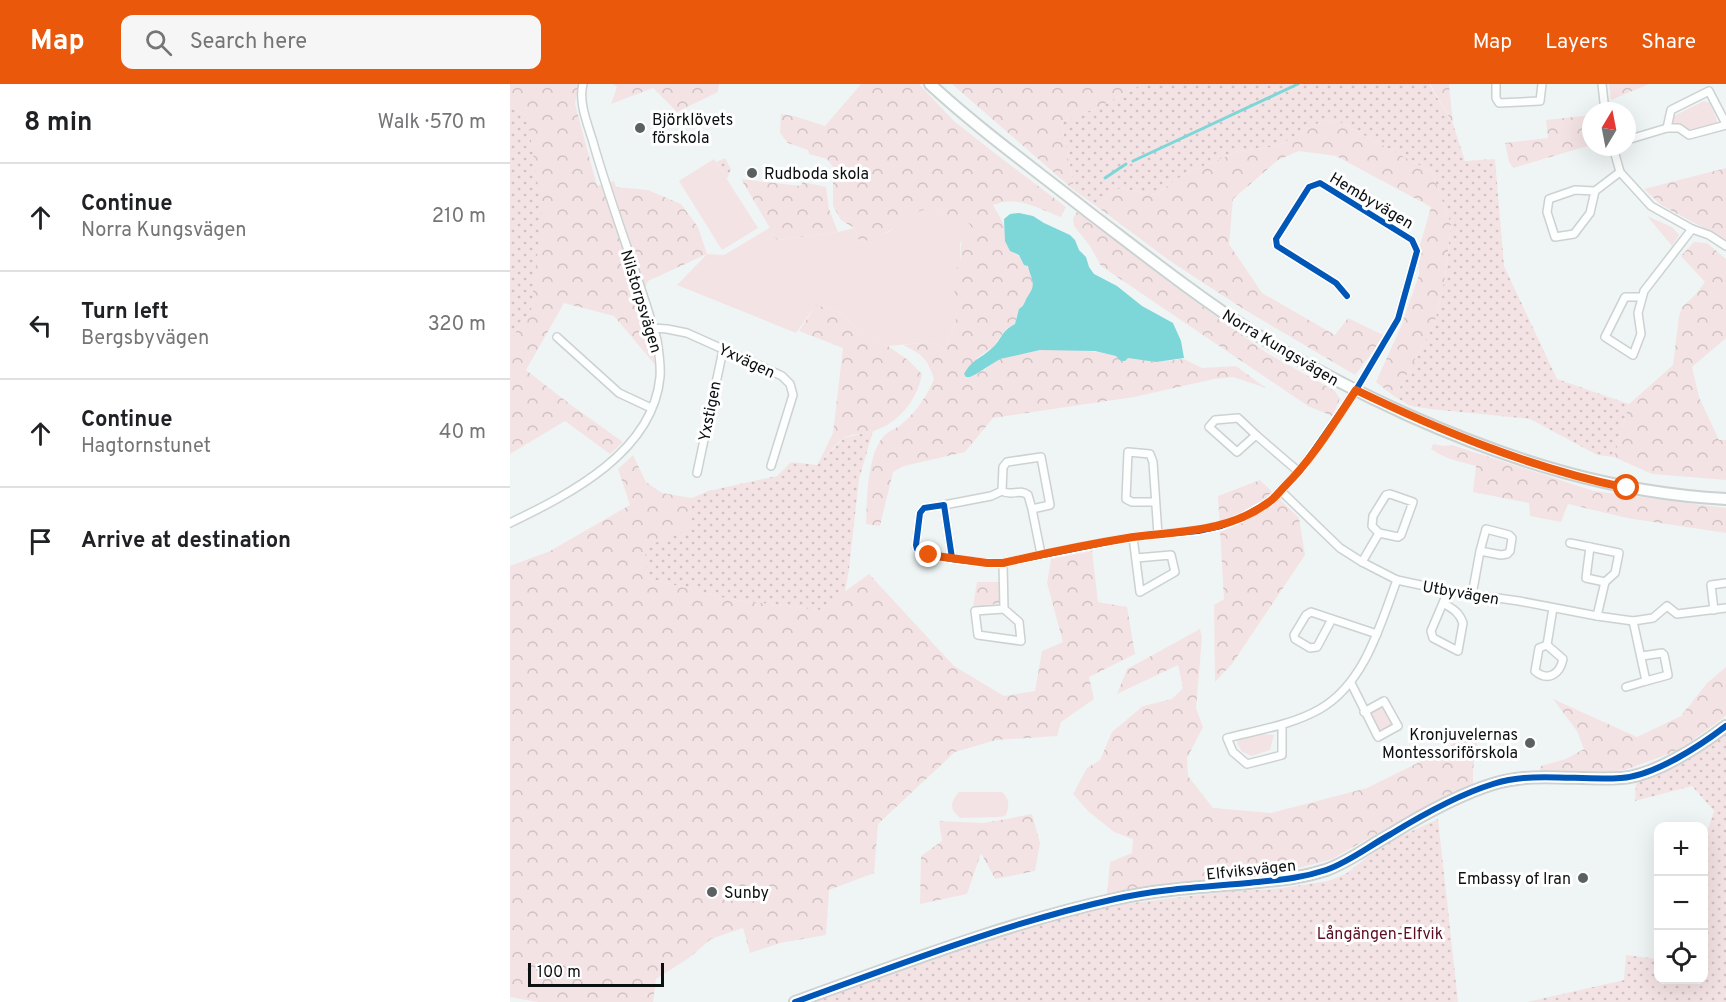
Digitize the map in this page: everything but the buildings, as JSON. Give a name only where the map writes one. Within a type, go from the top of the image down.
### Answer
[{"type":"street","name":"Nilstorpsvägen","points":[[510,523],[569,492],[608,465],[633,441],[645,423],[660,379],[660,360],[653,328],[597,157],[583,105],[583,84]]},
{"type":"street","name":"Norra Kungsvägen","points":[[930,84],[974,123],[1191,290],[1285,351],[1356,390],[1495,451],[1562,472],[1627,488],[1699,498],[1726,499]]},
{"type":"street","points":[[1496,84],[1496,98],[1499,103],[1540,101],[1542,84]]},
{"type":"street","points":[[1602,84],[1604,102]]},
{"type":"street","points":[[1636,137],[1667,128],[1679,128],[1689,135],[1726,125],[1709,91],[1671,110],[1667,128]]},
{"type":"street","points":[[1616,156],[1620,172],[1651,206],[1726,246]]},
{"type":"street","points":[[1595,191],[1575,190],[1549,199],[1547,212],[1555,237],[1574,234],[1590,213],[1595,191],[1620,172]]},
{"type":"street","name":"Hembyvägen","points":[[1347,296],[1336,284],[1277,246],[1276,239],[1309,187],[1320,183],[1412,240],[1417,251],[1398,319],[1356,390]]},
{"type":"street","points":[[1642,297],[1625,297],[1605,337],[1633,355],[1641,334],[1638,312],[1644,291],[1692,229]]},
{"type":"street","name":"Yxvägen","points":[[653,328],[687,333],[782,376],[790,384],[793,395],[771,466]]},
{"type":"street","points":[[557,338],[619,393],[651,408]]},
{"type":"street","name":"Yxstigen","points":[[697,473],[723,350]]},
{"type":"street","points":[[1002,491],[991,496],[922,510],[916,545],[920,551],[929,555],[1003,563],[1133,537],[1198,531],[1221,526],[1269,502],[1281,491],[1299,472],[1356,390]]},
{"type":"street","points":[[1256,435],[1237,452],[1209,427],[1215,420],[1238,418],[1299,472]]},
{"type":"street","points":[[1155,502],[1132,502],[1126,498],[1128,452],[1150,454],[1153,462],[1158,535]]},
{"type":"street","points":[[1002,491],[1003,467],[1007,462],[1041,457],[1050,506],[1032,509]]},
{"type":"street","points":[[1002,491],[1008,494],[1021,492],[1028,495],[1041,554]]},
{"type":"street","name":"Utbyvägen","points":[[1281,491],[1340,548],[1397,580],[1448,591],[1634,621],[1653,618],[1667,606],[1677,614],[1714,610]]},
{"type":"street","points":[[1390,494],[1413,502],[1401,535],[1398,537],[1379,533],[1372,525],[1372,520],[1386,495],[1390,494]]},
{"type":"street","points":[[944,505],[952,558]]},
{"type":"street","points":[[1472,595],[1480,551],[1486,529],[1509,535],[1512,538],[1510,551],[1507,554],[1480,551]]},
{"type":"street","points":[[1362,562],[1379,533]]},
{"type":"street","points":[[1133,537],[1140,592],[1175,572],[1171,555],[1136,558]]},
{"type":"street","points":[[1570,543],[1619,553],[1615,573],[1605,582],[1598,616]]},
{"type":"street","points":[[1590,547],[1586,578],[1605,582]]},
{"type":"street","points":[[1003,563],[1004,609],[1019,622],[1021,641],[978,635],[975,611],[1004,609]]},
{"type":"street","points":[[1282,724],[1282,755],[1247,764],[1233,752],[1227,738],[1282,724],[1320,709],[1351,683],[1377,634],[1397,580]]},
{"type":"street","points":[[1726,583],[1712,585],[1714,610],[1726,608]]},
{"type":"street","points":[[1443,603],[1457,611],[1462,619],[1458,651],[1433,638],[1431,634],[1431,631],[1448,591]]},
{"type":"street","points":[[1547,645],[1553,608]]},
{"type":"street","points":[[1332,619],[1315,648],[1310,648],[1295,639],[1294,635],[1307,614],[1311,612],[1332,619],[1377,634]]},
{"type":"street","points":[[1634,621],[1646,681]]},
{"type":"street","points":[[1547,645],[1563,659],[1561,668],[1548,677],[1535,671],[1539,648],[1547,645]]},
{"type":"street","points":[[1626,687],[1668,675],[1662,653],[1642,656]]},
{"type":"street","points":[[1351,683],[1364,712],[1378,737],[1398,726],[1384,701],[1364,712]]},
{"type":"street","name":"Elfviksvägen","points":[[795,1002],[1016,924],[1059,912],[1118,898],[1167,891],[1296,879],[1329,869],[1444,804],[1492,784],[1532,778],[1623,778],[1645,772],[1680,757],[1726,726]]},
{"type":"green space","points":[[510,84],[579,84],[575,104],[597,186],[614,181],[616,187],[648,190],[681,204],[698,227],[707,254],[648,281],[639,305],[648,329],[656,366],[614,316],[564,303],[526,370],[623,442],[610,454],[565,421],[510,454],[510,340],[531,311],[527,115],[510,108]]},
{"type":"green space","points":[[613,84],[719,84],[718,92],[677,112],[653,88],[611,104],[617,87]]},
{"type":"green space","points":[[861,84],[919,84],[954,121],[1066,207],[1061,217],[1019,202],[1002,202],[993,205],[1005,227],[1010,251],[1019,256],[1027,265],[1032,274],[1033,285],[1015,324],[1006,329],[993,347],[977,358],[984,370],[999,359],[1040,350],[1085,350],[1156,362],[1184,359],[1202,368],[1236,366],[1266,388],[1233,377],[1214,379],[1134,397],[993,418],[965,452],[904,466],[893,472],[880,526],[866,524],[869,476],[875,452],[886,434],[898,427],[915,411],[934,379],[923,358],[903,345],[931,342],[945,349],[955,325],[957,310],[952,272],[961,264],[962,240],[972,228],[967,221],[958,226],[946,221],[938,210],[930,209],[917,212],[888,232],[864,242],[858,239],[854,228],[841,220],[833,206],[833,167],[827,159],[809,154],[808,150],[788,143],[780,133],[781,114],[825,126]]},
{"type":"green space","points":[[952,84],[1143,84],[1099,107],[1061,122],[1075,191]]},
{"type":"green space","points":[[1143,84],[1429,84],[1453,124],[1465,161],[1495,159],[1504,266],[1557,379],[1629,404],[1614,457],[1597,455],[1530,419],[1411,406],[1395,397],[1435,322],[1445,278],[1451,224],[1432,172],[1340,122],[1322,121],[1277,146],[1239,151],[1180,177],[1154,195],[1120,188],[1095,205],[1075,191],[1061,122],[1099,107]]},
{"type":"green space","points":[[1430,84],[1449,84],[1453,124]]},
{"type":"green space","points":[[1609,84],[1649,84],[1611,100]]},
{"type":"green space","points":[[1704,101],[1710,103],[1718,123],[1691,130],[1672,124],[1674,116]]},
{"type":"green space","points":[[510,108],[527,115],[542,211],[531,311],[510,340]]},
{"type":"green space","points":[[1582,116],[1582,148],[1513,168],[1509,162],[1505,143],[1548,138],[1546,120]]},
{"type":"green space","points":[[1322,121],[1340,122],[1432,172],[1451,224],[1445,278],[1435,322],[1395,397],[1376,382],[1402,324],[1419,275],[1420,245],[1431,207],[1336,156],[1299,151],[1278,160],[1233,199],[1229,244],[1262,293],[1335,335],[1348,318],[1385,336],[1355,375],[1245,310],[1170,261],[1095,205],[1120,188],[1154,195],[1198,168],[1239,151],[1277,146]]},
{"type":"green space","points":[[725,158],[731,169],[727,179],[716,162]]},
{"type":"green space","points":[[714,159],[758,228],[722,250],[679,181]]},
{"type":"green space","points":[[1726,168],[1726,240],[1661,205],[1644,189]]},
{"type":"green space","points":[[741,179],[800,186],[803,182],[826,187],[829,209],[838,232],[777,240]]},
{"type":"green space","points":[[926,208],[938,210],[946,221],[967,221],[972,229],[960,243],[961,264],[955,292],[957,310],[955,325],[945,349],[931,342],[888,346],[864,334],[839,312],[816,305],[796,333],[677,285],[707,254],[724,255],[771,227],[778,240],[854,228],[858,239],[864,242],[889,232],[909,215]]},
{"type":"green space","points":[[1077,212],[1267,353],[1335,391],[1340,399],[1332,416],[1308,406],[1101,266],[1090,246],[1074,226],[1073,218]]},
{"type":"green space","points":[[1647,216],[1672,227],[1679,235],[1672,246]]},
{"type":"green space","points":[[1694,242],[1707,243],[1726,259],[1726,338],[1692,367],[1699,397],[1719,440],[1726,440],[1726,480],[1652,474],[1614,457],[1629,404],[1673,365],[1682,307],[1705,282],[1681,256]]},
{"type":"green space","points":[[816,305],[839,312],[864,334],[888,346],[908,360],[922,374],[911,402],[898,417],[871,432],[844,438],[817,466],[833,433],[843,348],[799,331]]},
{"type":"green space","points":[[873,431],[859,479],[845,592],[819,610],[729,599],[647,578],[645,547],[692,528],[692,498],[708,491],[777,476],[791,462],[817,465],[844,438]]},
{"type":"green space","points":[[1433,444],[1452,445],[1594,491],[1726,508],[1726,533],[1627,518],[1568,504],[1561,522],[1530,516],[1529,503],[1473,492],[1476,466],[1442,455],[1431,449]]},
{"type":"green space","points":[[633,455],[646,482],[662,493],[692,498],[693,528],[647,578],[729,599],[819,610],[869,574],[954,666],[1004,696],[1035,691],[1042,651],[1063,642],[1047,583],[1051,559],[1092,551],[1098,602],[1127,607],[1135,654],[1089,677],[1094,699],[1061,722],[1057,736],[996,740],[955,752],[878,824],[874,873],[829,890],[826,935],[780,943],[750,953],[743,928],[711,939],[689,958],[656,979],[653,1002],[537,1002],[510,997],[510,566],[550,551],[630,505],[618,469]]},
{"type":"green space","points":[[1260,480],[1299,518],[1305,555],[1232,664],[1215,682],[1214,605],[1224,599],[1218,496]]},
{"type":"green space","points":[[977,582],[1000,582],[1001,603],[973,606]]},
{"type":"green space","points":[[1200,629],[1202,637],[1196,708],[1203,727],[1187,758],[1188,776],[1213,808],[1271,813],[1367,788],[1448,748],[1461,736],[1478,737],[1473,788],[1387,828],[1332,859],[1273,875],[1164,884],[1107,894],[1110,862],[1132,853],[1133,839],[1114,832],[1088,811],[1073,794],[1087,768],[1100,760],[1112,732],[1143,706],[1172,699],[1183,688],[1178,665],[1117,694],[1127,669]]},
{"type":"green space","points":[[1726,667],[1726,716],[1679,750],[1625,770],[1591,774],[1539,772],[1541,766],[1566,759],[1584,749],[1577,731],[1553,699],[1637,737],[1681,716],[1707,683]]},
{"type":"green space","points":[[1379,706],[1383,707],[1393,721],[1383,732],[1378,730],[1369,715]]},
{"type":"green space","points":[[1726,731],[1726,1002],[1527,1002],[1624,980],[1626,955],[1654,958],[1654,984],[1708,984],[1708,828],[1714,811],[1692,786],[1635,801],[1636,781]]},
{"type":"green space","points":[[1274,735],[1270,750],[1252,756],[1242,752],[1237,743],[1242,737]]},
{"type":"green space","points":[[959,792],[1002,792],[1008,802],[1006,815],[960,818],[952,808]]},
{"type":"green space","points":[[1032,814],[1040,843],[1035,871],[995,879],[981,853],[967,894],[920,904],[921,856],[942,841],[939,821],[984,823]]},
{"type":"green space","name":"Långängen-Elfvik","points":[[1438,819],[1458,1002],[813,1002],[983,940],[1064,915],[1107,906],[1233,891],[1275,889],[1328,881],[1347,873],[1384,844]]},
{"type":"water","points":[[1010,214],[1033,216],[1070,235],[1086,257],[1094,274],[1117,286],[1142,306],[1173,323],[1181,341],[1184,358],[1156,362],[1128,358],[1121,361],[1116,356],[1095,351],[1040,350],[1000,359],[976,374],[966,377],[964,374],[971,365],[992,348],[1015,324],[1019,309],[1032,288],[1028,266],[1024,265],[1019,255],[1010,251],[1005,241],[1004,219]]},
{"type":"waterway","points":[[1133,161],[1298,84]]},
{"type":"waterway","points":[[1105,178],[1126,164]]},
{"type":"cycle path","points":[[952,558],[944,505],[924,508],[920,513],[917,549],[946,558],[1003,563],[1133,537],[1198,531],[1221,526],[1269,502],[1299,472],[1356,390],[1398,319],[1417,251],[1412,240],[1320,183],[1309,187],[1276,239],[1277,246],[1336,283],[1347,296]]},
{"type":"cycle path","points":[[795,1002],[954,945],[1074,909],[1148,893],[1277,880],[1316,873],[1343,863],[1427,813],[1493,784],[1524,778],[1605,779],[1634,776],[1676,759],[1726,726]]},
{"type":"place","name":"Björklövets förskola","points":[[640,128]]},
{"type":"place","name":"Rudboda skola","points":[[752,173]]},
{"type":"place","name":"Kronjuvelernas Montessoriförskola","points":[[1530,743]]},
{"type":"place","name":"Embassy of Iran","points":[[1583,878]]},
{"type":"place","name":"Sunby","points":[[712,892]]},
{"type":"route","points":[[929,555],[1003,563],[1133,537],[1198,531],[1221,526],[1269,502],[1281,491],[1299,472],[1356,390],[1495,451],[1562,472],[1627,488]]}]
